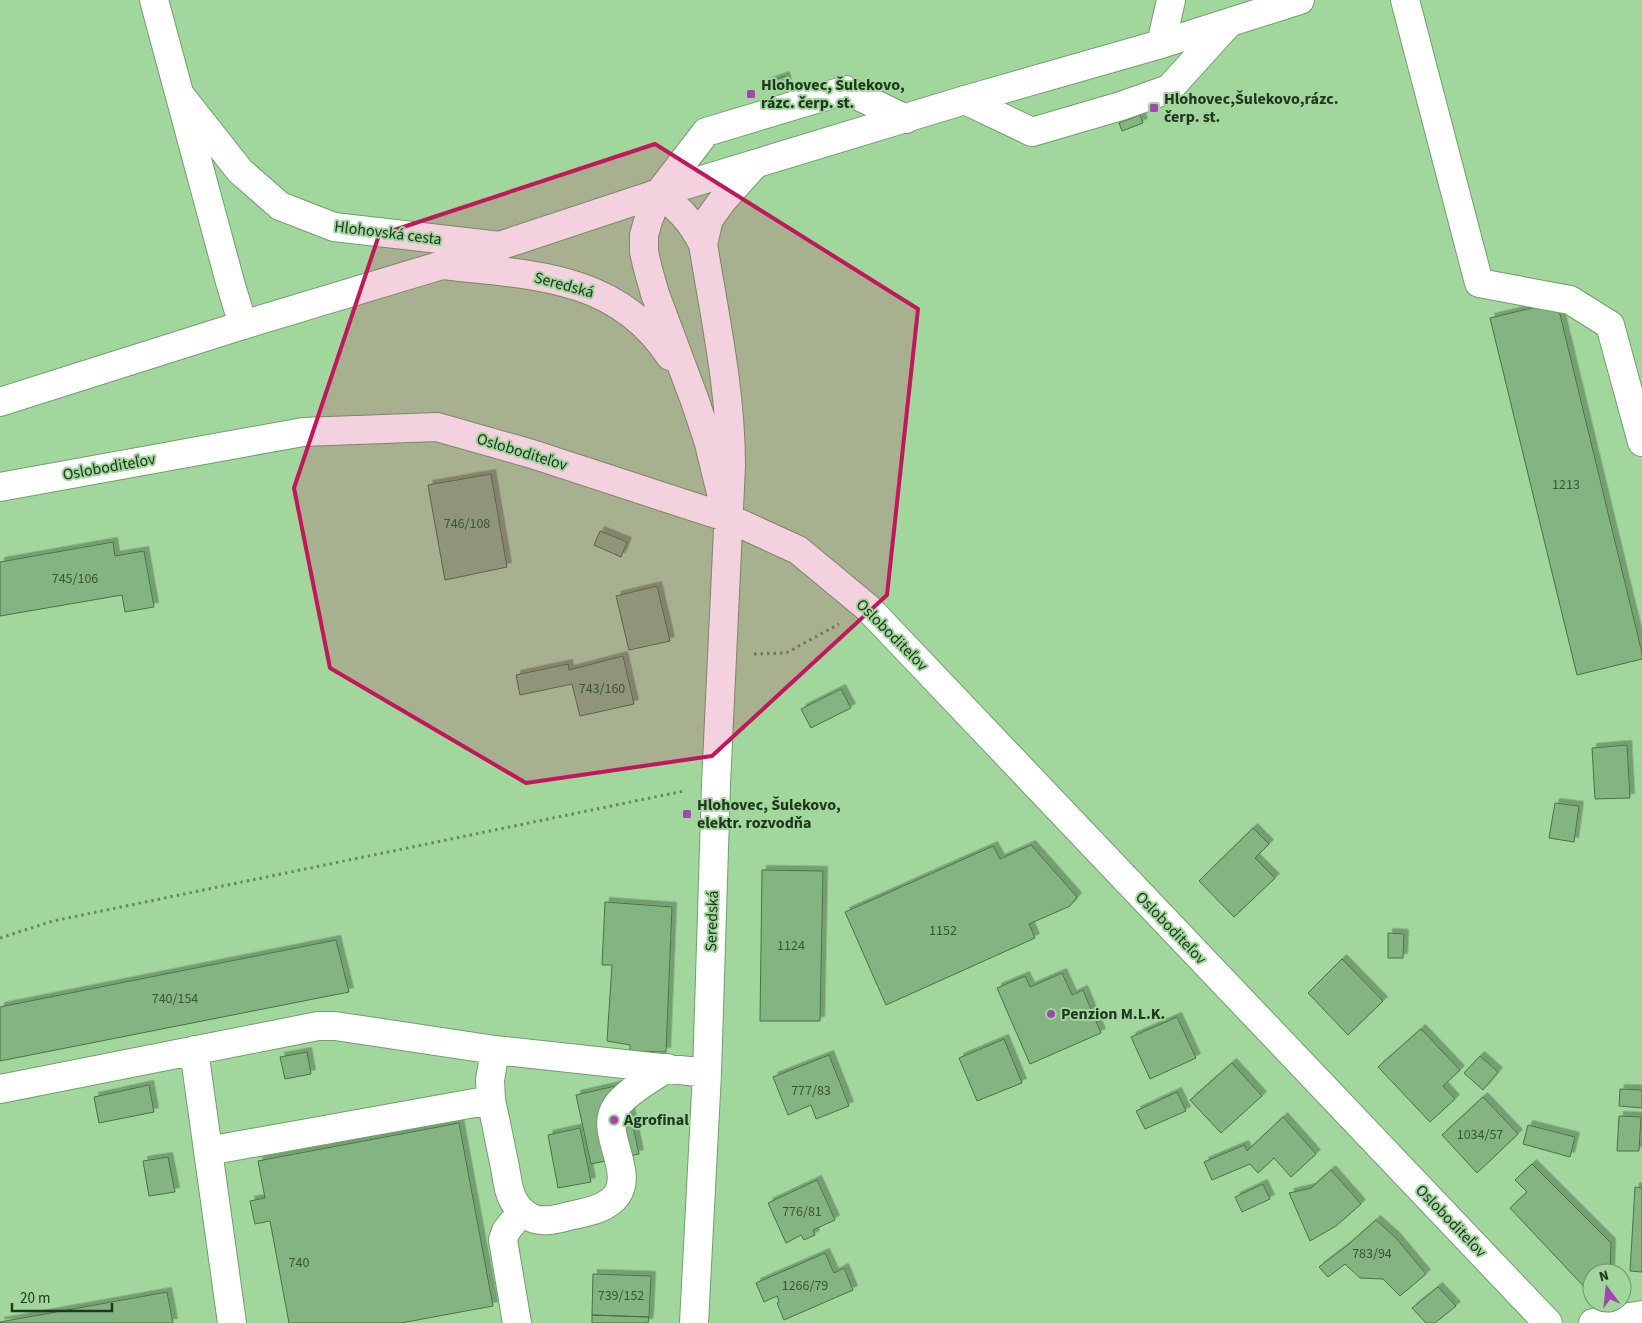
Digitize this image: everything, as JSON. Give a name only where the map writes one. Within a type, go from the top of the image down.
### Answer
[{"type":"street","name":"Hlohovská cesta","points":[[154,0],[243,325]]},
{"type":"street","points":[[1160,44],[1171,0]]},
{"type":"street","points":[[0,402],[243,325],[442,265],[659,193],[965,100],[1228,24],[1300,0]]},
{"type":"street","points":[[1405,0],[1479,284],[1570,300],[1610,325],[1642,442]]},
{"type":"street","points":[[965,100],[1032,132],[1050,127],[1169,89],[1228,24]]},
{"type":"street","points":[[659,193],[706,132],[734,123],[846,90],[906,119]]},
{"type":"street","name":"Hlohovská cesta","points":[[180,95],[240,171],[280,206],[334,227],[500,246]]},
{"type":"street","name":"Seredská","points":[[703,244],[709,220],[722,201],[755,164]]},
{"type":"street","name":"Seredská","points":[[694,1323],[707,1073],[716,784],[732,466],[728,398],[703,244],[694,226],[682,212],[659,193],[644,235],[644,252],[655,294],[708,440],[728,518]]},
{"type":"street","name":"Seredská","points":[[442,265],[539,276],[572,283],[598,293],[623,307],[646,326],[668,354],[695,401]]},
{"type":"street","name":"Osloboditeľov","points":[[0,487],[303,432],[437,427],[532,454],[728,518],[798,550],[868,608],[1548,1323]]},
{"type":"street","points":[[0,1089],[318,1026],[335,1026],[495,1050],[707,1073]]},
{"type":"street","points":[[194,1050],[232,1323]]},
{"type":"street","points":[[495,1050],[490,1080],[491,1100],[509,1188],[514,1202],[522,1212],[532,1218],[544,1221],[556,1220],[594,1210],[609,1203],[616,1196],[621,1186],[622,1175],[612,1129],[612,1114],[621,1101],[667,1068]]},
{"type":"street","points":[[208,1151],[491,1100]]},
{"type":"street","points":[[517,1323],[503,1240],[506,1231],[522,1212]]},
{"type":"street","points":[[1593,1323],[1642,1315]]},
{"type":"path","points":[[0,938],[53,921],[716,784]]},
{"type":"highlighted area","points":[[655,144],[918,309],[887,595],[712,756],[526,783],[330,668],[294,488],[379,235]]},
{"type":"building","points":[[785,76],[787,84],[767,90],[765,83]]},
{"type":"building","points":[[1140,115],[1143,123],[1122,131],[1119,123]]},
{"type":"building","points":[[1557,302],[1642,653],[1642,659],[1577,675],[1490,318]]},
{"type":"building","points":[[491,474],[507,567],[445,580],[428,485]]},
{"type":"building","points":[[600,531],[627,542],[621,557],[594,545]]},
{"type":"building","points":[[113,542],[115,556],[144,551],[154,607],[125,612],[122,595],[0,616],[0,562]]},
{"type":"building","points":[[657,586],[670,641],[629,650],[616,596]]},
{"type":"building","points":[[623,656],[634,704],[580,716],[572,684],[520,695],[516,675],[568,664],[569,670]]},
{"type":"building","points":[[841,689],[851,708],[811,728],[801,709]]},
{"type":"building","points":[[1627,745],[1630,798],[1595,799],[1592,748]]},
{"type":"building","points":[[1555,803],[1579,806],[1574,842],[1549,838]]},
{"type":"building","points":[[1253,828],[1269,844],[1255,858],[1275,878],[1234,917],[1199,881]]},
{"type":"building","points":[[1031,845],[1077,897],[1070,906],[1029,924],[1035,938],[886,1005],[845,912],[993,846],[1000,859]]},
{"type":"building","points":[[762,870],[823,871],[820,1021],[760,1021]]},
{"type":"building","points":[[605,902],[672,907],[666,1052],[630,1051],[630,1045],[607,1041],[612,965],[602,965]]},
{"type":"building","points":[[1388,933],[1404,934],[1403,958],[1388,958]]},
{"type":"building","points":[[336,940],[349,992],[0,1061],[0,1007]]},
{"type":"building","points":[[1342,959],[1383,1001],[1348,1035],[1308,993]]},
{"type":"building","name":"Penzion M.L.K.","points":[[1062,973],[1072,995],[1083,990],[1101,1033],[1030,1064],[997,988],[1025,976],[1030,987]]},
{"type":"building","points":[[1177,1017],[1196,1058],[1150,1079],[1131,1037]]},
{"type":"building","points":[[1421,1029],[1460,1070],[1443,1086],[1455,1099],[1430,1122],[1378,1067]]},
{"type":"building","points":[[1004,1039],[1022,1083],[977,1101],[959,1058]]},
{"type":"building","points":[[307,1052],[311,1074],[285,1079],[280,1057]]},
{"type":"building","points":[[829,1055],[849,1106],[816,1119],[811,1105],[788,1115],[773,1077]]},
{"type":"building","points":[[1480,1056],[1498,1072],[1483,1090],[1464,1073]]},
{"type":"building","points":[[1232,1063],[1262,1096],[1221,1133],[1190,1100]]},
{"type":"building","points":[[624,1084],[639,1154],[591,1164],[576,1095]]},
{"type":"building","points":[[149,1085],[154,1112],[99,1123],[94,1097]]},
{"type":"building","points":[[1620,1089],[1642,1090],[1642,1108],[1619,1106]]},
{"type":"building","points":[[1177,1092],[1186,1111],[1145,1129],[1136,1111]]},
{"type":"building","points":[[1483,1097],[1518,1134],[1477,1173],[1442,1135]]},
{"type":"building","points":[[1619,1116],[1641,1117],[1639,1151],[1617,1151]]},
{"type":"building","points":[[1283,1117],[1316,1154],[1291,1177],[1274,1158],[1258,1173],[1250,1164],[1212,1180],[1204,1162],[1244,1145],[1247,1151]]},
{"type":"building","points":[[459,1123],[493,1306],[401,1323],[289,1323],[270,1221],[255,1224],[250,1201],[265,1198],[258,1161]]},
{"type":"building","points":[[1528,1125],[1575,1137],[1570,1157],[1523,1144]]},
{"type":"building","points":[[580,1128],[591,1182],[558,1188],[548,1135]]},
{"type":"building","points":[[168,1157],[175,1192],[149,1196],[143,1161]]},
{"type":"building","points":[[1532,1164],[1611,1243],[1610,1263],[1582,1263],[1582,1285],[1510,1208],[1527,1192],[1515,1180]]},
{"type":"building","points":[[1331,1170],[1361,1204],[1336,1226],[1310,1241],[1289,1193],[1311,1188]]},
{"type":"building","points":[[817,1180],[835,1220],[813,1230],[815,1235],[804,1240],[801,1235],[786,1243],[768,1203]]},
{"type":"building","points":[[1263,1184],[1270,1199],[1242,1212],[1235,1197]]},
{"type":"building","points":[[1635,1187],[1642,1188],[1642,1272],[1632,1271],[1630,1263]]},
{"type":"building","points":[[1376,1220],[1396,1238],[1426,1274],[1400,1296],[1383,1279],[1360,1278],[1345,1264],[1328,1277],[1319,1267]]},
{"type":"building","points":[[825,1253],[834,1273],[844,1268],[853,1290],[784,1320],[777,1303],[779,1302],[777,1296],[764,1302],[756,1283]]},
{"type":"building","points":[[593,1274],[651,1276],[649,1317],[592,1315]]},
{"type":"building","points":[[1438,1287],[1456,1306],[1435,1323],[1426,1323],[1412,1308]]},
{"type":"building","points":[[167,1292],[173,1323],[0,1323],[0,1322]]},
{"type":"building","points":[[592,1315],[649,1317],[648,1323],[592,1323]]},
{"type":"place","name":"Hlohovec, Šulekovo, rázc. čerp. st.","points":[[751,94]]},
{"type":"place","name":"Hlohovec,Šulekovo,rázc. čerp. st.","points":[[1154,108]]},
{"type":"place","name":"Hlohovec, Šulekovo, elektr. rozvodňa","points":[[687,814]]},
{"type":"place","name":"Penzion M.L.K.","points":[[1051,1014]]},
{"type":"place","name":"Agrofinal","points":[[614,1120]]}]
